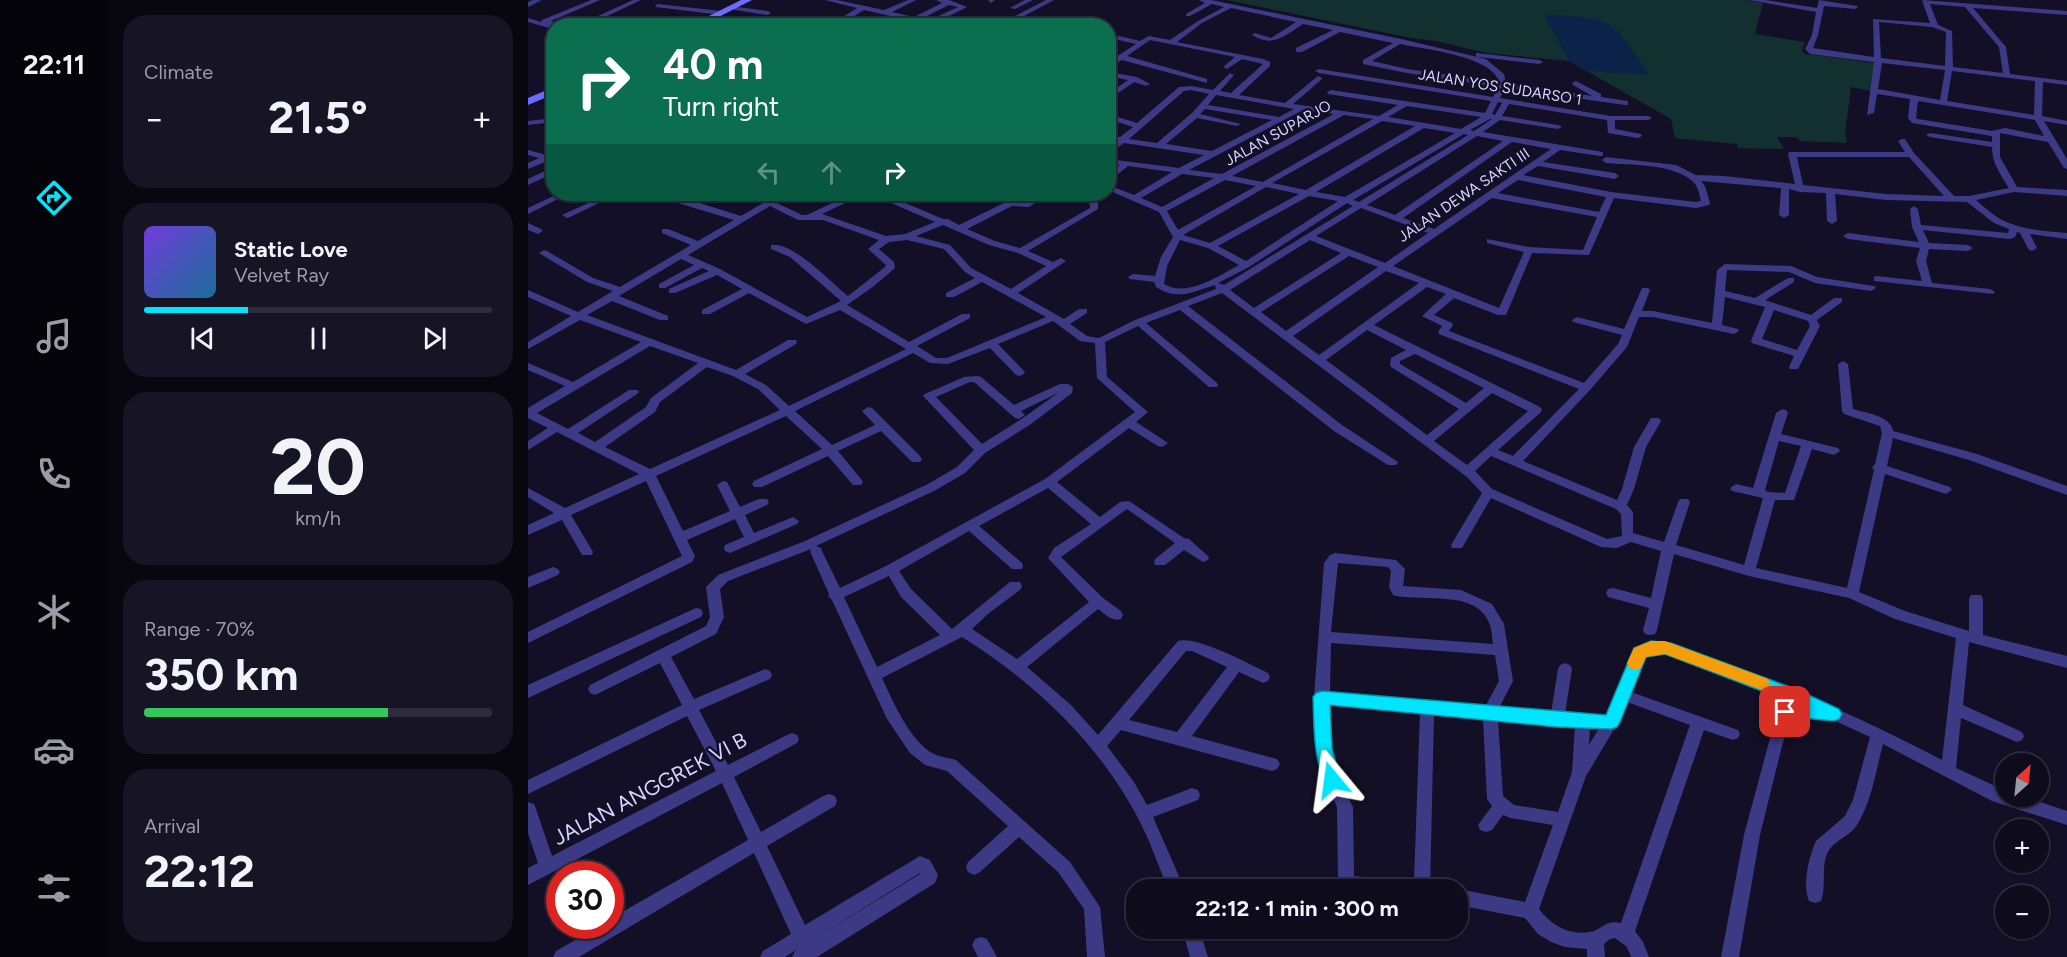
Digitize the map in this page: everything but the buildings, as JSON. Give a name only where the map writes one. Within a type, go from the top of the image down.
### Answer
[{"type":"main road","points":[[710,18],[748,0]]},
{"type":"main road","points":[[528,102],[546,94]]},
{"type":"street","points":[[528,4],[538,0]]},
{"type":"street","points":[[552,18],[597,0]]},
{"type":"street","points":[[597,18],[638,0]]},
{"type":"street","points":[[830,0],[910,18]]},
{"type":"street","points":[[844,18],[872,0]]},
{"type":"street","points":[[886,12],[913,0]]},
{"type":"street","points":[[939,0],[950,1],[964,7],[941,18]]},
{"type":"street","points":[[1013,8],[1030,0]]},
{"type":"street","points":[[1015,18],[1052,0]]},
{"type":"street","points":[[1202,0],[1401,41],[1483,61],[1502,76],[1503,85],[1492,118]]},
{"type":"street","points":[[1752,0],[1856,7]]},
{"type":"street","points":[[917,18],[950,1]]},
{"type":"street","points":[[1935,25],[1925,1],[2067,13]]},
{"type":"street","points":[[1188,15],[1210,2]]},
{"type":"street","points":[[1966,3],[2003,50],[2007,76]]},
{"type":"street","points":[[1820,4],[1810,51],[1878,62],[2067,83]]},
{"type":"street","points":[[658,6],[721,13]]},
{"type":"street","points":[[1172,42],[1200,22],[1230,6]]},
{"type":"street","points":[[731,8],[768,14]]},
{"type":"street","points":[[528,20],[546,25]]},
{"type":"street","points":[[1870,113],[1878,62],[1875,20],[1935,25],[1949,31],[1949,69],[1943,102]]},
{"type":"street","points":[[1256,35],[1271,42],[1303,21]]},
{"type":"street","points":[[528,25],[538,23]]},
{"type":"street","points":[[1299,50],[1340,28]]},
{"type":"street","points":[[1116,60],[1149,38],[1263,61],[1267,64],[1233,96]]},
{"type":"street","points":[[1116,39],[1141,43]]},
{"type":"street","points":[[1539,62],[1490,58],[1425,42],[1401,41],[1366,62],[1397,69],[1625,103]]},
{"type":"street","points":[[1121,57],[1204,81]]},
{"type":"street","points":[[1159,146],[1195,115],[1240,57]]},
{"type":"street","name":"JALAN YOS SUDARSO 1","points":[[1287,105],[1318,75],[1347,77],[1611,118],[1648,118]]},
{"type":"street","points":[[1116,76],[1146,84]]},
{"type":"street","points":[[1314,109],[1347,77]]},
{"type":"street","points":[[1116,92],[1134,80]]},
{"type":"street","points":[[2039,80],[2038,119],[2067,166]]},
{"type":"street","points":[[1576,83],[1605,100]]},
{"type":"street","points":[[1116,145],[1182,89],[1188,88],[1676,168],[1694,178],[1701,186],[1706,203],[1703,205],[1611,195],[1518,177]]},
{"type":"street","points":[[1874,91],[2067,123]]},
{"type":"street","points":[[1332,92],[1558,128]]},
{"type":"street","points":[[1914,98],[1912,118],[1915,122],[1995,134]]},
{"type":"street","points":[[907,237],[947,247],[968,270],[1012,293],[1084,339],[1100,341],[1139,322],[1224,289],[1475,134],[1506,102]]},
{"type":"street","points":[[1405,104],[1177,236],[1158,279],[1159,285],[1167,290],[1181,293],[1214,282],[1246,265],[1346,201],[1462,132],[1492,118]]},
{"type":"street","points":[[1203,106],[1280,119]]},
{"type":"street","points":[[1135,198],[1180,171],[1302,108]]},
{"type":"street","name":"JALAN SUPARJO","points":[[1162,210],[1343,112]]},
{"type":"street","points":[[1195,115],[1237,124]]},
{"type":"street","points":[[1611,118],[1611,131],[1638,136]]},
{"type":"street","points":[[1116,119],[1139,126]]},
{"type":"street","points":[[528,123],[546,120]]},
{"type":"street","points":[[1211,246],[1307,193],[1420,126]]},
{"type":"street","points":[[2014,189],[1998,164],[1995,134],[1997,130],[2052,140]]},
{"type":"street","points":[[1930,135],[1996,145]]},
{"type":"street","points":[[1116,140],[1213,154]]},
{"type":"street","points":[[1396,219],[1509,140]]},
{"type":"street","points":[[1902,141],[1911,155],[1952,199]]},
{"type":"street","name":"JALAN DEWA SAKTI III","points":[[1287,335],[1559,147]]},
{"type":"street","points":[[528,152],[546,158]]},
{"type":"street","points":[[1784,215],[1795,188],[1792,154],[1911,155]]},
{"type":"street","points":[[528,166],[546,160]]},
{"type":"street","points":[[1116,161],[1225,177],[1346,201],[1436,233]]},
{"type":"street","points":[[1116,173],[1127,163]]},
{"type":"street","points":[[1537,164],[1615,176]]},
{"type":"street","points":[[528,182],[546,174]]},
{"type":"street","points":[[1694,178],[1725,179],[1830,192],[1915,199],[1969,198],[2014,189],[2067,193]]},
{"type":"street","points":[[1116,190],[1162,210],[1177,236],[1211,246],[1246,265]]},
{"type":"street","points":[[1830,192],[1832,221]]},
{"type":"street","points":[[1492,195],[1602,215]]},
{"type":"street","points":[[1490,241],[1529,250],[1586,253],[1611,195]]},
{"type":"street","points":[[1969,198],[1997,221],[2019,230],[2067,236]]},
{"type":"street","points":[[528,211],[549,201]]},
{"type":"street","points":[[567,215],[598,201]]},
{"type":"street","points":[[681,201],[710,207],[740,219]]},
{"type":"street","points":[[807,219],[843,201]]},
{"type":"street","points":[[895,201],[992,243],[1057,264],[1012,293]]},
{"type":"street","points":[[962,228],[1011,203],[1029,204],[1032,201]]},
{"type":"street","points":[[1021,251],[1095,209],[1095,203],[1090,201]]},
{"type":"street","points":[[531,342],[771,202],[801,218],[824,217],[886,239],[907,237],[945,221]]},
{"type":"street","points":[[1914,209],[1917,227],[1925,246],[1921,261],[1928,285]]},
{"type":"street","points":[[528,226],[538,231]]},
{"type":"street","points":[[1917,227],[2010,236],[2019,230]]},
{"type":"street","points":[[2019,230],[2032,248]]},
{"type":"street","points":[[664,231],[699,245]]},
{"type":"street","points":[[1848,236],[1925,246],[1968,248]]},
{"type":"street","points":[[1310,237],[1454,292],[1502,313],[1529,250]]},
{"type":"street","points":[[681,256],[717,271],[806,321],[864,290],[891,268],[891,264],[873,249],[886,239]]},
{"type":"street","points":[[774,247],[793,255],[843,303],[939,362],[1083,311]]},
{"type":"street","points":[[544,253],[590,280],[621,291]]},
{"type":"street","points":[[1256,311],[1347,253]]},
{"type":"street","points":[[702,264],[667,289],[717,271]]},
{"type":"street","points":[[1717,327],[1722,270],[1725,267],[1791,268],[1815,280],[1871,288]]},
{"type":"street","points":[[1132,277],[1158,279]]},
{"type":"street","points":[[950,295],[982,278]]},
{"type":"street","points":[[1877,279],[1990,292]]},
{"type":"street","points":[[1757,301],[1791,280]]},
{"type":"street","points":[[1214,282],[1256,311],[1467,471],[1488,492],[1606,543],[1617,543],[1630,537]]},
{"type":"street","points":[[1319,360],[1427,282]]},
{"type":"street","points":[[706,312],[749,289]]},
{"type":"street","points":[[1515,462],[1587,388],[1623,345],[1645,290]]},
{"type":"street","points":[[1454,292],[1427,316],[1448,325],[1443,332],[1587,388]]},
{"type":"street","points":[[528,293],[579,316],[736,374],[762,387],[830,450],[857,482]]},
{"type":"street","points":[[1721,293],[1757,301],[1812,320],[1815,326],[1794,367]]},
{"type":"street","points":[[611,297],[664,318]]},
{"type":"street","points":[[1812,320],[1838,300]]},
{"type":"street","points":[[1181,306],[1338,428],[1392,462]]},
{"type":"street","points":[[1770,306],[1756,341],[1800,354]]},
{"type":"street","points":[[1637,314],[1653,314],[1734,331]]},
{"type":"street","points":[[528,531],[789,410],[912,347],[966,316]]},
{"type":"street","points":[[1577,320],[1627,333]]},
{"type":"street","points":[[1139,322],[1212,385]]},
{"type":"street","points":[[1367,326],[1536,410],[1467,471]]},
{"type":"street","points":[[836,596],[891,569],[1049,482],[1142,412],[1102,378],[1100,341]]},
{"type":"street","points":[[528,413],[649,342]]},
{"type":"street","points":[[736,374],[792,342]]},
{"type":"street","points":[[991,343],[1020,373]]},
{"type":"street","points":[[1414,350],[1395,360],[1395,365],[1466,408]]},
{"type":"street","points":[[598,446],[651,409],[655,400],[705,363]]},
{"type":"street","points":[[1843,364],[1848,411],[1884,423],[1888,428],[1852,594]]},
{"type":"street","points":[[528,366],[574,386]]},
{"type":"street","points":[[981,450],[929,396],[968,379],[977,379],[1027,421]]},
{"type":"street","points":[[595,689],[711,630],[717,617],[713,587],[723,578],[810,544],[932,487],[961,470],[981,450],[1027,421],[1068,391],[1068,387],[1064,386],[1013,410]]},
{"type":"street","points":[[1427,441],[1491,388]]},
{"type":"street","points":[[570,433],[633,392]]},
{"type":"street","points":[[868,411],[916,459]]},
{"type":"street","points":[[1749,571],[1782,412]]},
{"type":"street","points":[[528,413],[598,446],[649,474],[689,555],[687,560],[528,638]]},
{"type":"street","points":[[1620,506],[1628,489],[1640,447],[1655,421]]},
{"type":"street","points":[[1129,423],[1162,443]]},
{"type":"street","points":[[758,484],[882,426]]},
{"type":"street","points":[[528,446],[557,427]]},
{"type":"street","points":[[1888,433],[1973,457],[2067,491]]},
{"type":"street","points":[[1776,436],[1834,451]]},
{"type":"street","points":[[1736,488],[1790,497],[1807,445]]},
{"type":"street","points":[[1491,451],[1620,506],[1627,512],[1627,534],[1630,537],[1668,550],[1749,571],[1852,594],[1900,615],[1970,637],[2067,662]]},
{"type":"street","points":[[1878,467],[1946,490]]},
{"type":"street","points":[[1049,482],[1100,524]]},
{"type":"street","points":[[723,485],[751,539]]},
{"type":"street","points":[[528,492],[564,513],[587,552]]},
{"type":"street","points":[[1457,545],[1488,492]]},
{"type":"street","points":[[680,538],[763,502]]},
{"type":"street","points":[[1650,630],[1668,550],[1684,502]]},
{"type":"street","points":[[1116,615],[1098,602],[1054,558],[1059,551],[1124,505],[1129,505],[1185,542],[1203,557]]},
{"type":"street","points":[[730,548],[793,521]]},
{"type":"street","points":[[970,525],[1017,566]]},
{"type":"street","points":[[1160,562],[1185,542]]},
{"type":"street","points":[[816,551],[892,715],[915,748],[930,760],[951,765],[1064,867],[1092,907],[1096,957]]},
{"type":"street","points":[[1346,879],[1345,807],[1332,780],[1324,749],[1322,697],[1330,563],[1335,558],[1390,563],[1398,569],[1396,587],[1398,591],[1461,595],[1487,608],[1497,624],[1506,681],[1490,712],[1495,799],[1510,811],[1564,820]]},
{"type":"street","points":[[891,569],[906,593],[956,633],[1018,666],[1099,745],[1144,813],[1172,879]]},
{"type":"street","points":[[528,583],[553,572]]},
{"type":"street","points":[[874,675],[956,633],[1015,586]]},
{"type":"street","points":[[1613,593],[1656,605]]},
{"type":"street","points":[[1948,771],[1954,708],[1976,599]]},
{"type":"street","points":[[1018,666],[1098,602]]},
{"type":"street","points":[[528,692],[696,613]]},
{"type":"street","points":[[1324,637],[1502,650]]},
{"type":"street","points":[[1099,745],[1183,645],[1194,646],[1263,676]]},
{"type":"street","points":[[1530,911],[1579,774],[1611,722],[1640,652],[1651,648],[1665,648],[1792,695],[1878,734],[1998,796],[2067,818]]},
{"type":"street","points":[[663,655],[725,774],[805,951]]},
{"type":"street","points":[[1182,738],[1236,665]]},
{"type":"street","points":[[1557,720],[1565,669]]},
{"type":"street","points":[[528,787],[691,707],[765,675]]},
{"type":"street","points":[[1622,694],[1733,734]]},
{"type":"street","points":[[1322,697],[1557,720],[1611,722]]},
{"type":"street","points":[[1422,879],[1427,707]]},
{"type":"street","points":[[1954,708],[2017,736]]},
{"type":"street","points":[[1730,957],[1744,873],[1764,783],[1785,712],[1792,710],[1834,714]]},
{"type":"street","points":[[1579,774],[1583,722]]},
{"type":"street","points":[[1626,933],[1700,722]]},
{"type":"street","points":[[1118,723],[1182,738],[1272,764]]},
{"type":"street","points":[[1815,895],[1816,873],[1822,846],[1851,821],[1861,800],[1878,734]]},
{"type":"street","name":"JALAN ANGGREK VI B","points":[[557,861],[792,738]]},
{"type":"street","points":[[1144,813],[1192,795]]},
{"type":"street","points":[[562,957],[829,801]]},
{"type":"street","points":[[1486,825],[1501,806]]},
{"type":"street","points":[[528,809],[546,863]]},
{"type":"street","points":[[974,867],[1018,827]]},
{"type":"street","points":[[770,957],[805,951],[929,878],[930,875],[924,865],[920,864],[805,951]]},
{"type":"street","name":"JALAN ANGGREK VI B","points":[[528,877],[546,867]]},
{"type":"street","points":[[1468,899],[1530,911],[1541,927],[1552,934],[1595,949],[1602,932],[1613,929],[1626,933],[1636,943],[1640,957]]},
{"type":"street","points":[[1193,939],[1199,957]]},
{"type":"green space","points":[[1227,0],[1745,0],[1763,3],[1755,34],[1805,42],[1802,51],[1806,54],[1876,63],[1870,91],[1851,87],[1845,133],[1847,143],[1800,141],[1796,137],[1777,137],[1784,149],[1738,148],[1737,144],[1675,138],[1671,119],[1569,61],[1486,53]]},
{"type":"water","points":[[1544,15],[1585,17],[1608,24],[1626,40],[1649,75],[1588,71],[1569,61]]},
{"type":"waterway","points":[[528,6],[542,0]]},
{"type":"slow traffic","points":[[1635,663],[1640,652],[1651,648],[1665,648],[1762,684]]},
{"type":"route","points":[[1332,780],[1324,749],[1322,697],[1557,720],[1611,722],[1640,652],[1651,648],[1665,648],[1792,695],[1834,714],[1792,710],[1785,712]]}]
